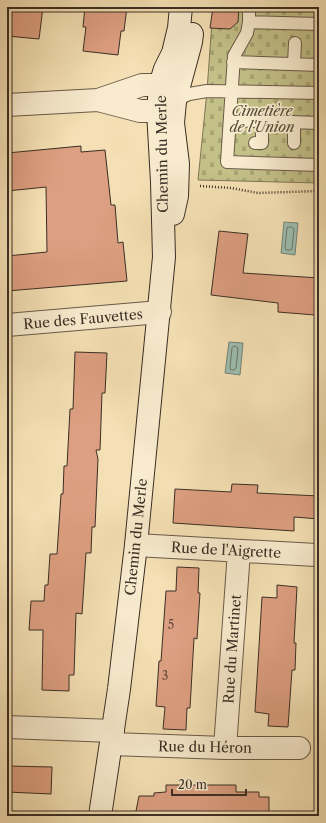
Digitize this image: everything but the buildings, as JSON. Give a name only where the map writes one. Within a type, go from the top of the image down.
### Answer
[{"type":"street","name":"Chemin du Merle","points":[[160,85],[165,69],[173,53],[182,7]]},
{"type":"street","name":"Chemin du Merle","points":[[100,816],[112,737],[136,545],[143,460],[160,312],[164,257],[177,196],[178,164],[173,123],[166,106],[191,42],[195,7]]},
{"type":"street","points":[[7,106],[98,100],[142,85],[160,85],[166,106],[140,111],[98,100]]},
{"type":"street","name":"Rue des Fauvettes","points":[[7,326],[160,312]]},
{"type":"street","name":"Rue de l'Aigrette","points":[[136,545],[316,555]]},
{"type":"street","name":"Rue du Martinet","points":[[226,748],[239,551]]},
{"type":"street","name":"Rue du Héron","points":[[7,727],[226,748],[299,748]]},
{"type":"lane","points":[[249,7],[247,33],[234,56],[233,62],[227,162],[319,165]]},
{"type":"lane","points":[[249,22],[319,24]]},
{"type":"lane","points":[[294,64],[295,43]]},
{"type":"lane","points":[[233,62],[319,65]]},
{"type":"lane","points":[[166,106],[190,94],[207,91],[319,93]]},
{"type":"lane","points":[[230,120],[319,123]]},
{"type":"lane","points":[[255,143],[262,143],[262,121]]},
{"type":"lane","points":[[294,122],[294,144]]},
{"type":"path","points":[[198,185],[258,192],[319,191]]},
{"type":"green space","name":"Cimetière de l'Union","points":[[213,7],[319,7],[319,183],[198,180],[207,91]]},
{"type":"water","points":[[284,222],[298,223],[295,255],[281,253]]},
{"type":"water","points":[[229,342],[243,343],[240,375],[225,373]]}]
